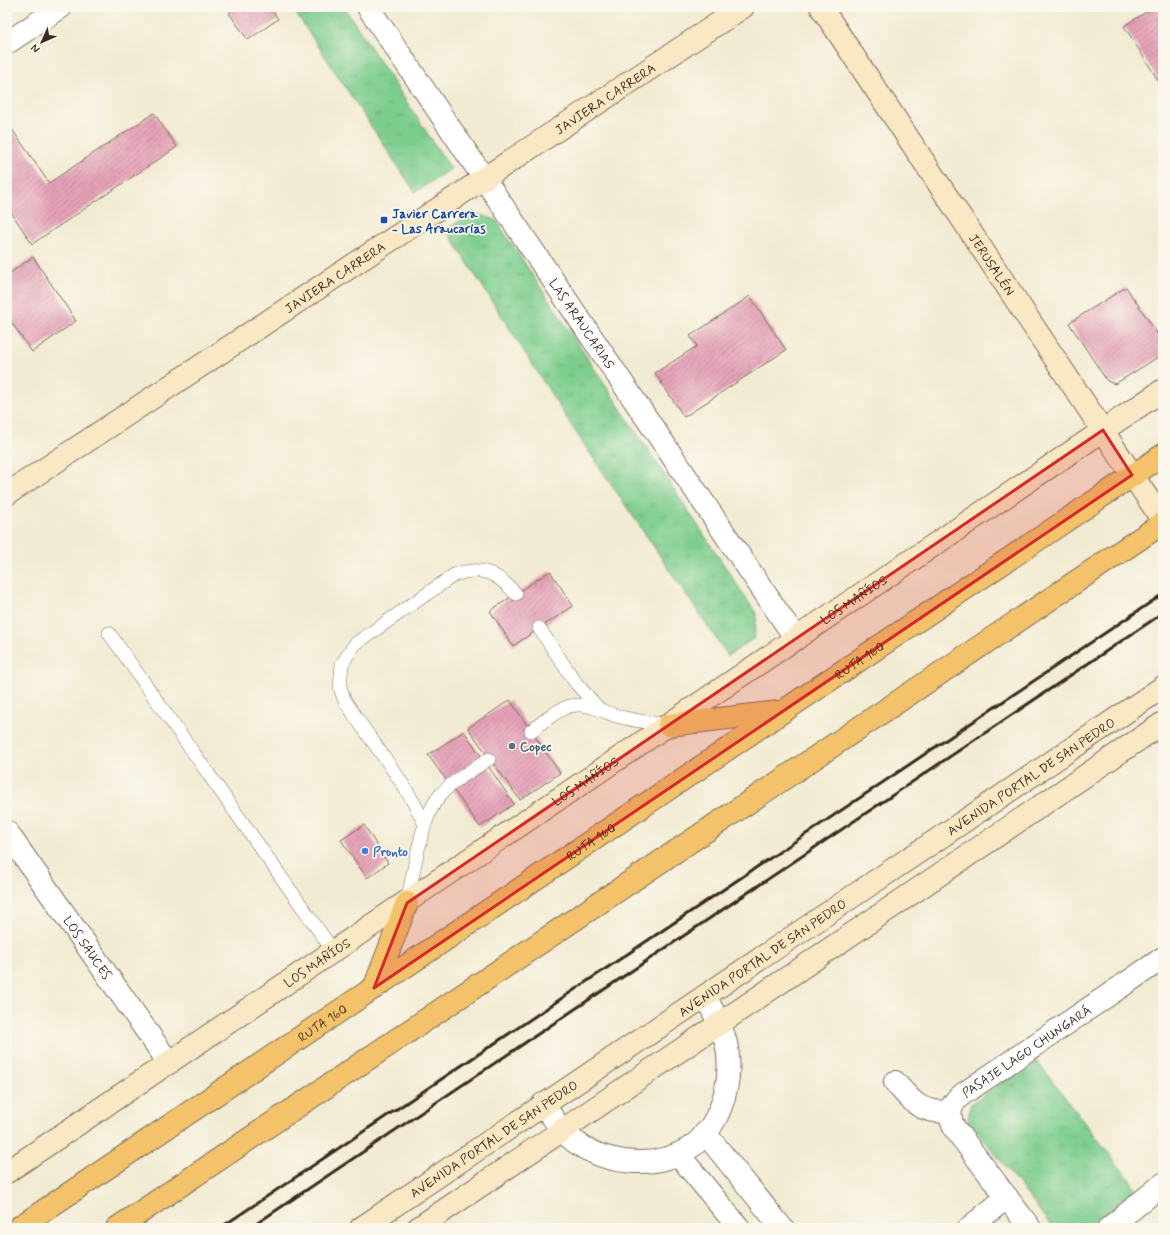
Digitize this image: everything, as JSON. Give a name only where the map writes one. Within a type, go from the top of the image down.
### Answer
[{"type":"highway","name":"RUTA 160","points":[[18,1228],[1163,455]]},
{"type":"highway","points":[[117,1228],[1163,522]]},
{"type":"highway","points":[[669,725],[782,712]]},
{"type":"highway","points":[[374,988],[407,903]]},
{"type":"street","points":[[7,43],[61,7]]},
{"type":"street","name":"LAS ARAUCARIAS","points":[[368,7],[796,639]]},
{"type":"street","name":"JAVIERA CARRERA","points":[[7,494],[743,7]]},
{"type":"street","name":"JERUSALÉN","points":[[821,7],[1163,522]]},
{"type":"street","name":"LOS MAÑÍOS","points":[[8,1170],[407,903],[1163,390]]},
{"type":"street","name":"AVENIDA PORTAL DE SAN PEDRO","points":[[361,1228],[1163,687]]},
{"type":"street","points":[[418,1228],[1163,723]]},
{"type":"street","name":"LOS SAUCES","points":[[7,832],[169,1063]]},
{"type":"street","name":"PASAJE LAGO CHUNGARÁ","points":[[950,1111],[957,1098],[962,1094],[1163,958]]},
{"type":"street","points":[[543,1104],[563,1130],[588,1149],[603,1156],[618,1160],[649,1162],[678,1154],[691,1146],[705,1133],[716,1118],[723,1100],[727,1081],[728,1055],[720,1023],[705,996]]},
{"type":"street","points":[[894,1082],[917,1106],[930,1111],[950,1111],[950,1117],[955,1129],[1030,1228]]},
{"type":"street","points":[[705,1133],[782,1228]]},
{"type":"street","points":[[678,1154],[739,1228]]},
{"type":"street","points":[[1109,1228],[1163,1184]]},
{"type":"street","points":[[969,1228],[1007,1197]]},
{"type":"lane","points":[[425,825],[410,796],[344,699],[340,687],[342,664],[355,644],[454,575],[464,572],[486,572],[504,580],[516,594]]},
{"type":"lane","points":[[539,628],[576,683],[599,709]]},
{"type":"lane","points":[[109,633],[334,952]]},
{"type":"lane","points":[[531,731],[560,710],[569,706],[590,706],[638,721],[669,725]]},
{"type":"lane","points":[[407,903],[425,825],[429,814],[442,794],[489,759]]},
{"type":"highlighted area","points":[[1103,430],[1132,475],[374,988],[407,903]]},
{"type":"green space","points":[[292,7],[344,7],[451,169],[415,192]]},
{"type":"green space","points":[[474,213],[496,220],[757,615],[754,638],[728,656],[571,425],[446,229]]},
{"type":"green space","points":[[1035,1059],[1136,1188],[1089,1228],[1053,1228],[968,1119],[971,1104]]},
{"type":"building","points":[[237,7],[270,7],[278,19],[248,40],[229,13]]},
{"type":"building","points":[[1154,7],[1163,7],[1163,88],[1124,26]]},
{"type":"building","points":[[154,113],[177,147],[32,244],[7,206],[7,122],[49,183]]},
{"type":"building","points":[[33,257],[76,321],[32,352],[7,316],[7,275]]},
{"type":"building","points":[[1126,287],[1163,342],[1163,354],[1115,384],[1107,381],[1069,323]]},
{"type":"building","points":[[750,296],[786,350],[684,417],[655,373],[697,346],[690,336]]},
{"type":"building","points":[[550,571],[573,606],[513,646],[490,611]]},
{"type":"building","points":[[510,700],[560,773],[520,800],[468,728]]},
{"type":"building","points":[[464,731],[514,804],[480,827],[428,755]]},
{"type":"building","name":"Pronto","points":[[364,825],[388,863],[367,878],[341,840]]},
{"type":"railway","points":[[220,1228],[1163,594]]},
{"type":"railway","points":[[250,1228],[1163,613]]},
{"type":"place","name":"Javier Carrera - Las Araucarias","points":[[384,220]]},
{"type":"place","name":"Copec","points":[[512,746]]},
{"type":"place","name":"Pronto","points":[[365,851]]}]
